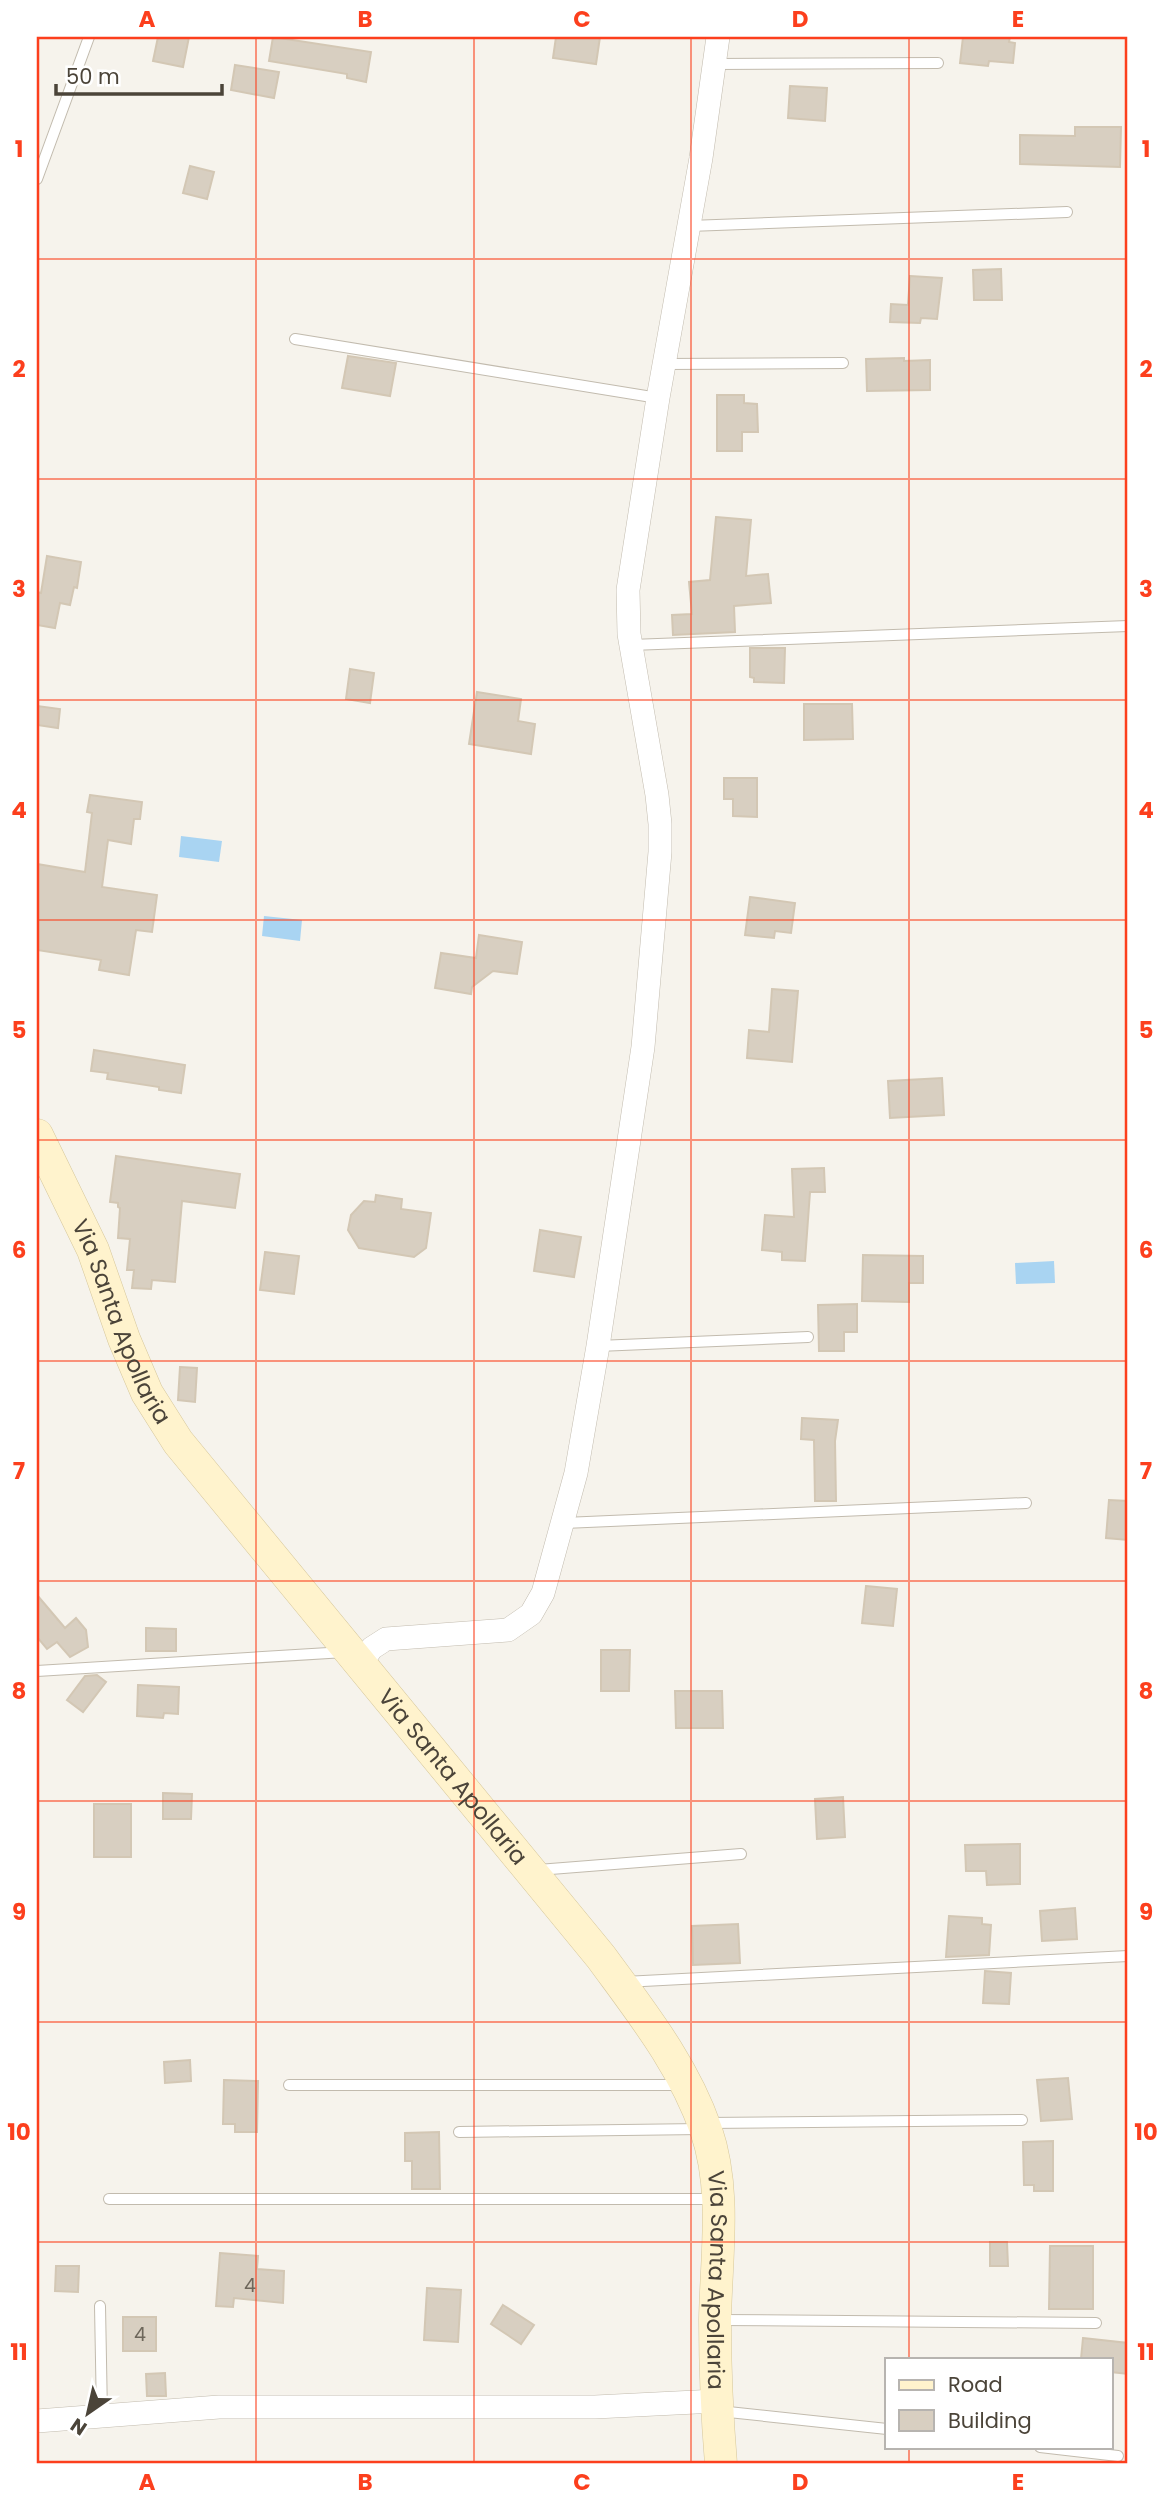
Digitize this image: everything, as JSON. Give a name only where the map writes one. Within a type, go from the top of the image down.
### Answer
[{"type":"street","points":[[357,1657],[386,1639],[495,1633],[520,1624],[536,1608],[543,1593],[576,1473],[643,1047],[660,852],[657,795],[631,645],[628,590],[657,398],[689,226],[718,37]]},
{"type":"street","name":"Via Santa Apollaria","points":[[42,1152],[93,1250],[124,1339],[147,1394],[178,1442],[531,1870],[620,1983],[669,2052],[688,2085],[714,2156],[719,2199],[715,2320],[720,2464]]},
{"type":"street","points":[[37,2421],[219,2407],[716,2405]]},
{"type":"lane","points":[[37,179],[89,37]]},
{"type":"lane","points":[[715,64],[938,63]]},
{"type":"lane","points":[[689,226],[1067,212]]},
{"type":"lane","points":[[295,339],[657,398]]},
{"type":"lane","points":[[664,364],[843,363]]},
{"type":"lane","points":[[631,645],[1128,626]]},
{"type":"lane","points":[[598,1346],[807,1336]]},
{"type":"lane","points":[[564,1523],[1026,1503]]},
{"type":"lane","points":[[37,1671],[357,1657]]},
{"type":"lane","points":[[531,1870],[741,1854]]},
{"type":"lane","points":[[620,1983],[1128,1956]]},
{"type":"lane","points":[[289,2085],[688,2085]]},
{"type":"lane","points":[[459,2132],[1022,2120]]},
{"type":"lane","points":[[109,2199],[719,2199]]},
{"type":"lane","points":[[100,2305],[102,2415]]},
{"type":"lane","points":[[715,2320],[1096,2323]]},
{"type":"lane","points":[[716,2405],[885,2429]]},
{"type":"lane","points":[[1049,2448],[1118,2456]]},
{"type":"water","points":[[181,836],[222,841],[219,862],[179,857]]},
{"type":"water","points":[[264,916],[302,920],[300,941],[262,936]]},
{"type":"water","points":[[1054,1261],[1055,1283],[1016,1284],[1015,1263]]},
{"type":"building","points":[[158,37],[189,37],[183,67],[153,61]]},
{"type":"building","points":[[273,37],[371,52],[366,82],[347,78],[347,74],[269,61]]},
{"type":"building","points":[[556,37],[600,37],[596,64],[553,58]]},
{"type":"building","points":[[963,37],[1010,37],[1009,42],[1015,43],[1013,63],[989,61],[988,66],[960,63]]},
{"type":"building","points":[[235,65],[279,72],[274,98],[231,90]]},
{"type":"building","points":[[790,86],[827,88],[825,121],[788,118]]},
{"type":"building","points":[[1075,127],[1121,127],[1120,167],[1020,164],[1020,135],[1075,136]]},
{"type":"building","points":[[190,166],[214,172],[207,199],[183,193]]},
{"type":"building","points":[[1001,269],[1002,300],[974,300],[973,270]]},
{"type":"building","points":[[910,276],[942,278],[937,319],[921,318],[920,323],[890,322],[891,304],[908,305]]},
{"type":"building","points":[[348,356],[396,363],[390,396],[342,388]]},
{"type":"building","points":[[904,358],[904,361],[930,360],[930,390],[867,391],[866,359]]},
{"type":"building","points":[[717,395],[744,395],[744,403],[757,404],[758,432],[742,432],[742,451],[717,451]]},
{"type":"building","points":[[716,517],[751,520],[746,576],[768,574],[771,603],[734,606],[735,632],[673,635],[672,615],[692,614],[689,582],[710,580]]},
{"type":"building","points":[[47,556],[81,562],[77,588],[74,587],[70,605],[60,603],[55,628],[37,625],[37,592],[41,593]]},
{"type":"building","points":[[750,648],[785,648],[784,683],[754,682],[754,678],[750,677]]},
{"type":"building","points":[[350,669],[374,673],[370,703],[346,699]]},
{"type":"building","points":[[477,692],[521,699],[518,721],[535,724],[531,754],[469,744]]},
{"type":"building","points":[[804,704],[852,704],[853,739],[804,740]]},
{"type":"building","points":[[37,706],[60,709],[58,728],[37,725]]},
{"type":"building","points":[[724,778],[757,778],[757,817],[733,816],[733,799],[724,799]]},
{"type":"building","points":[[90,795],[142,802],[140,819],[134,819],[131,844],[108,840],[102,887],[157,895],[152,932],[136,930],[129,975],[99,970],[101,960],[37,950],[37,864],[85,872],[92,813],[87,812]]},
{"type":"building","points":[[750,897],[795,903],[791,933],[775,931],[774,938],[745,935]]},
{"type":"building","points":[[479,935],[522,942],[517,974],[493,971],[472,987],[471,994],[435,988],[441,953],[476,958]]},
{"type":"building","points":[[772,989],[798,991],[792,1062],[747,1058],[749,1030],[769,1032]]},
{"type":"building","points":[[94,1050],[185,1065],[181,1093],[107,1079],[108,1073],[91,1071]]},
{"type":"building","points":[[942,1078],[944,1115],[890,1118],[888,1081]]},
{"type":"building","points":[[116,1156],[240,1174],[235,1208],[182,1201],[175,1282],[152,1280],[151,1289],[132,1288],[134,1270],[127,1270],[130,1239],[118,1238],[120,1208],[118,1203],[110,1202]]},
{"type":"building","points":[[824,1168],[825,1192],[810,1192],[805,1261],[782,1260],[782,1252],[762,1250],[765,1215],[794,1217],[792,1169]]},
{"type":"building","points":[[376,1195],[402,1199],[401,1209],[431,1213],[426,1248],[414,1257],[359,1248],[348,1230],[351,1215],[364,1201],[375,1202]]},
{"type":"building","points":[[540,1230],[581,1237],[574,1277],[534,1271]]},
{"type":"building","points":[[265,1252],[299,1256],[294,1294],[260,1290]]},
{"type":"building","points":[[863,1255],[923,1256],[923,1283],[909,1283],[909,1302],[862,1301]]},
{"type":"building","points":[[857,1304],[857,1332],[844,1332],[844,1351],[819,1351],[818,1305]]},
{"type":"building","points":[[180,1367],[197,1368],[195,1402],[178,1400]]},
{"type":"building","points":[[802,1418],[838,1420],[835,1441],[836,1501],[815,1501],[814,1440],[801,1439]]},
{"type":"building","points":[[1109,1500],[1128,1501],[1128,1540],[1106,1538]]},
{"type":"building","points":[[866,1586],[897,1589],[893,1626],[862,1623]]},
{"type":"building","points":[[37,1595],[65,1628],[76,1618],[86,1630],[88,1647],[70,1657],[57,1642],[47,1649],[37,1637]]},
{"type":"building","points":[[146,1628],[176,1629],[176,1651],[146,1651]]},
{"type":"building","points":[[601,1650],[630,1650],[629,1691],[601,1691]]},
{"type":"building","points":[[97,1675],[106,1682],[83,1712],[67,1700],[85,1676]]},
{"type":"building","points":[[138,1685],[179,1687],[178,1714],[164,1713],[163,1718],[137,1716]]},
{"type":"building","points":[[675,1691],[722,1691],[723,1728],[676,1728]]},
{"type":"building","points":[[163,1793],[192,1794],[191,1819],[163,1819]]},
{"type":"building","points":[[843,1797],[845,1837],[817,1839],[815,1799]]},
{"type":"building","points":[[94,1804],[131,1804],[131,1857],[94,1857]]},
{"type":"building","points":[[1020,1844],[1020,1884],[987,1885],[986,1871],[966,1871],[965,1845]]},
{"type":"building","points":[[1075,1908],[1077,1939],[1042,1941],[1040,1911]]},
{"type":"building","points":[[949,1916],[982,1918],[982,1924],[991,1925],[989,1955],[946,1957]]},
{"type":"building","points":[[738,1924],[740,1963],[693,1965],[692,1926]]},
{"type":"building","points":[[985,1971],[1011,1973],[1009,2004],[983,2003]]},
{"type":"building","points":[[190,2060],[191,2081],[165,2083],[164,2062]]},
{"type":"building","points":[[1068,2078],[1072,2119],[1041,2121],[1037,2080]]},
{"type":"building","points":[[224,2080],[258,2081],[257,2132],[235,2132],[235,2124],[223,2124]]},
{"type":"building","points":[[439,2132],[440,2189],[412,2189],[412,2161],[405,2161],[405,2133]]},
{"type":"building","points":[[1053,2141],[1053,2191],[1034,2191],[1034,2185],[1024,2185],[1023,2142]]},
{"type":"building","points":[[990,2242],[1007,2242],[1008,2266],[990,2266]]},
{"type":"building","points":[[1050,2246],[1093,2246],[1093,2309],[1049,2309]]},
{"type":"building","points":[[220,2253],[258,2256],[257,2269],[284,2271],[283,2303],[234,2298],[233,2307],[216,2306]]},
{"type":"building","points":[[56,2266],[79,2266],[78,2292],[55,2291]]},
{"type":"building","points":[[427,2288],[461,2290],[458,2342],[424,2340]]},
{"type":"building","points":[[503,2305],[534,2325],[521,2344],[491,2324]]},
{"type":"building","points":[[123,2317],[156,2317],[156,2351],[123,2351]]},
{"type":"building","points":[[1083,2338],[1128,2343],[1128,2374],[1112,2372],[1112,2358],[1081,2358]]},
{"type":"building","points":[[165,2373],[166,2396],[147,2396],[146,2374]]}]
